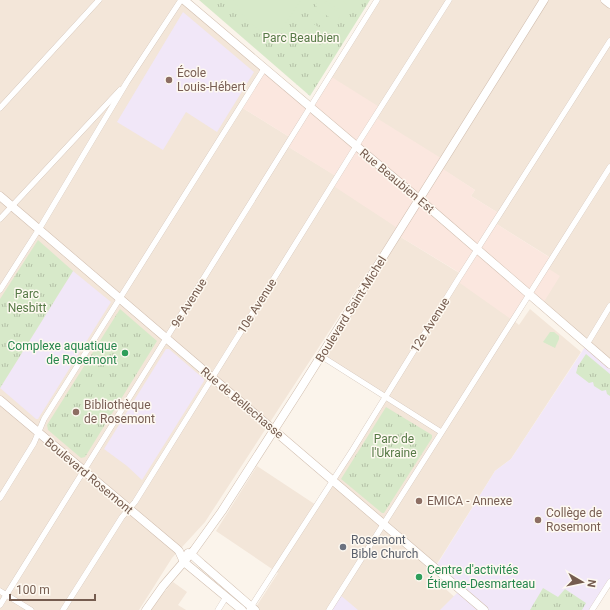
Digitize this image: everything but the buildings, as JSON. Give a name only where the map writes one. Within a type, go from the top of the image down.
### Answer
[{"type":"street","points":[[0,108],[99,0]]},
{"type":"street","points":[[0,290],[110,114],[127,82],[182,0]]},
{"type":"street","name":"Rue Beaubien Est","points":[[182,0],[356,146],[610,364]]},
{"type":"street","name":"9e Avenue","points":[[0,605],[377,0]]},
{"type":"street","name":"10e Avenue","points":[[63,610],[122,516],[135,502],[356,146],[449,0]]},
{"type":"street","name":"Boulevard Saint-Michel","points":[[146,610],[162,586],[191,554],[209,530],[274,431],[544,0]]},
{"type":"street","points":[[605,0],[610,4]]},
{"type":"street","name":"12e Avenue","points":[[252,609],[610,41]]},
{"type":"street","points":[[0,498],[34,443],[44,419],[264,69]]},
{"type":"street","points":[[0,219],[127,82]]},
{"type":"street","points":[[329,610],[610,166]]},
{"type":"street","name":"Rue de Bellechasse","points":[[0,196],[119,300],[484,610]]},
{"type":"street","points":[[587,344],[610,306]]},
{"type":"street","points":[[321,356],[441,432]]},
{"type":"street","name":"Boulevard Rosemont","points":[[0,400],[179,551],[191,554],[252,609]]},
{"type":"street","name":"Boulevard Rosemont","points":[[179,551],[184,562],[242,610]]},
{"type":"street","points":[[592,610],[610,582]]},
{"type":"street","points":[[0,591],[31,610]]},
{"type":"street","points":[[218,610],[226,597]]},
{"type":"shaded area","points":[[0,0],[181,0],[263,69],[241,107],[291,138],[287,146],[338,177],[333,185],[397,227],[205,522],[172,558],[139,610],[0,610]]},
{"type":"shaded area","points":[[375,0],[610,0],[610,364],[542,305],[546,267],[551,258],[495,223],[500,214],[471,196],[475,190],[439,167],[375,117],[330,76]]},
{"type":"shaded area","points":[[183,12],[254,72],[217,132],[186,112],[163,150],[117,122]]},
{"type":"shaded area","points":[[264,69],[310,107],[330,76],[381,108],[375,117],[444,160],[440,167],[475,190],[471,196],[500,214],[495,223],[552,259],[546,267],[560,276],[542,305],[529,294],[512,320],[457,281],[460,273],[393,232],[396,227],[332,185],[337,177],[287,146],[291,138],[241,107]]},
{"type":"shaded area","points":[[399,236],[461,274],[519,325],[530,309],[581,352],[511,459],[495,471],[430,575],[469,610],[254,610],[278,573],[216,531],[257,466],[316,505],[383,397],[324,361]]},
{"type":"shaded area","points":[[73,271],[111,302],[38,419],[36,419],[0,388]]},
{"type":"shaded area","name":"Collège de Rosemont","points":[[585,347],[610,364],[610,582],[592,610],[440,610],[460,590],[435,568],[495,471],[511,459]]},
{"type":"shaded area","points":[[166,349],[169,349],[204,379],[204,381],[142,480],[127,466],[104,449]]},
{"type":"shaded area","points":[[173,582],[187,592],[178,605],[186,610],[149,610]]},
{"type":"shaded area","points":[[339,594],[358,610],[329,610]]},
{"type":"green space","name":"Parc Beaubien","points":[[199,0],[370,0],[310,96]]},
{"type":"green space","points":[[233,0],[301,0],[281,30],[276,31],[270,39],[247,20]]},
{"type":"green space","points":[[324,0],[342,0],[347,5],[344,10],[341,8],[340,10]]},
{"type":"green space","points":[[318,1],[320,3],[321,1],[339,12],[338,14],[340,15],[338,20],[335,18],[334,20],[316,9],[317,7],[315,5]]},
{"type":"green space","points":[[311,11],[314,13],[315,11],[332,22],[331,24],[334,25],[331,30],[329,28],[327,30],[310,19],[311,17],[308,16]]},
{"type":"green space","points":[[305,21],[308,23],[309,21],[326,32],[325,34],[328,36],[325,40],[322,38],[321,40],[304,29],[305,27],[302,26]]},
{"type":"green space","points":[[299,31],[301,33],[303,31],[320,42],[319,44],[322,46],[319,50],[316,48],[315,50],[298,39],[299,37],[296,36]]},
{"type":"green space","name":"Parc Nesbitt","points":[[38,240],[73,271],[0,388],[0,299]]},
{"type":"green space","points":[[120,309],[157,341],[85,457],[81,458],[48,430],[47,425]]},
{"type":"green space","points":[[550,332],[554,332],[559,336],[555,348],[543,342]]},
{"type":"green space","points":[[586,354],[610,374],[610,396],[607,394],[606,390],[602,391],[594,386],[593,382],[589,383],[576,373],[578,366]]},
{"type":"green space","name":"Parc de l'Ukraine","points":[[386,407],[432,435],[432,438],[384,513],[382,513],[341,479]]},
{"type":"green space","points":[[543,588],[558,597],[565,589],[586,603],[582,610],[530,610]]},
{"type":"place","name":"École Louis-Hébert","points":[[169,80]]},
{"type":"place","name":"Complexe aquatique de Rosemont","points":[[125,353]]},
{"type":"place","name":"Bibliothèque de Rosemont","points":[[76,412]]},
{"type":"place","name":"EMICA - Annexe","points":[[419,501]]},
{"type":"place","name":"Collège de Rosemont","points":[[538,520]]},
{"type":"place","name":"Rosemont Bible Church","points":[[343,547]]},
{"type":"place","name":"Centre d'activités Étienne-Desmarteau","points":[[419,577]]}]
